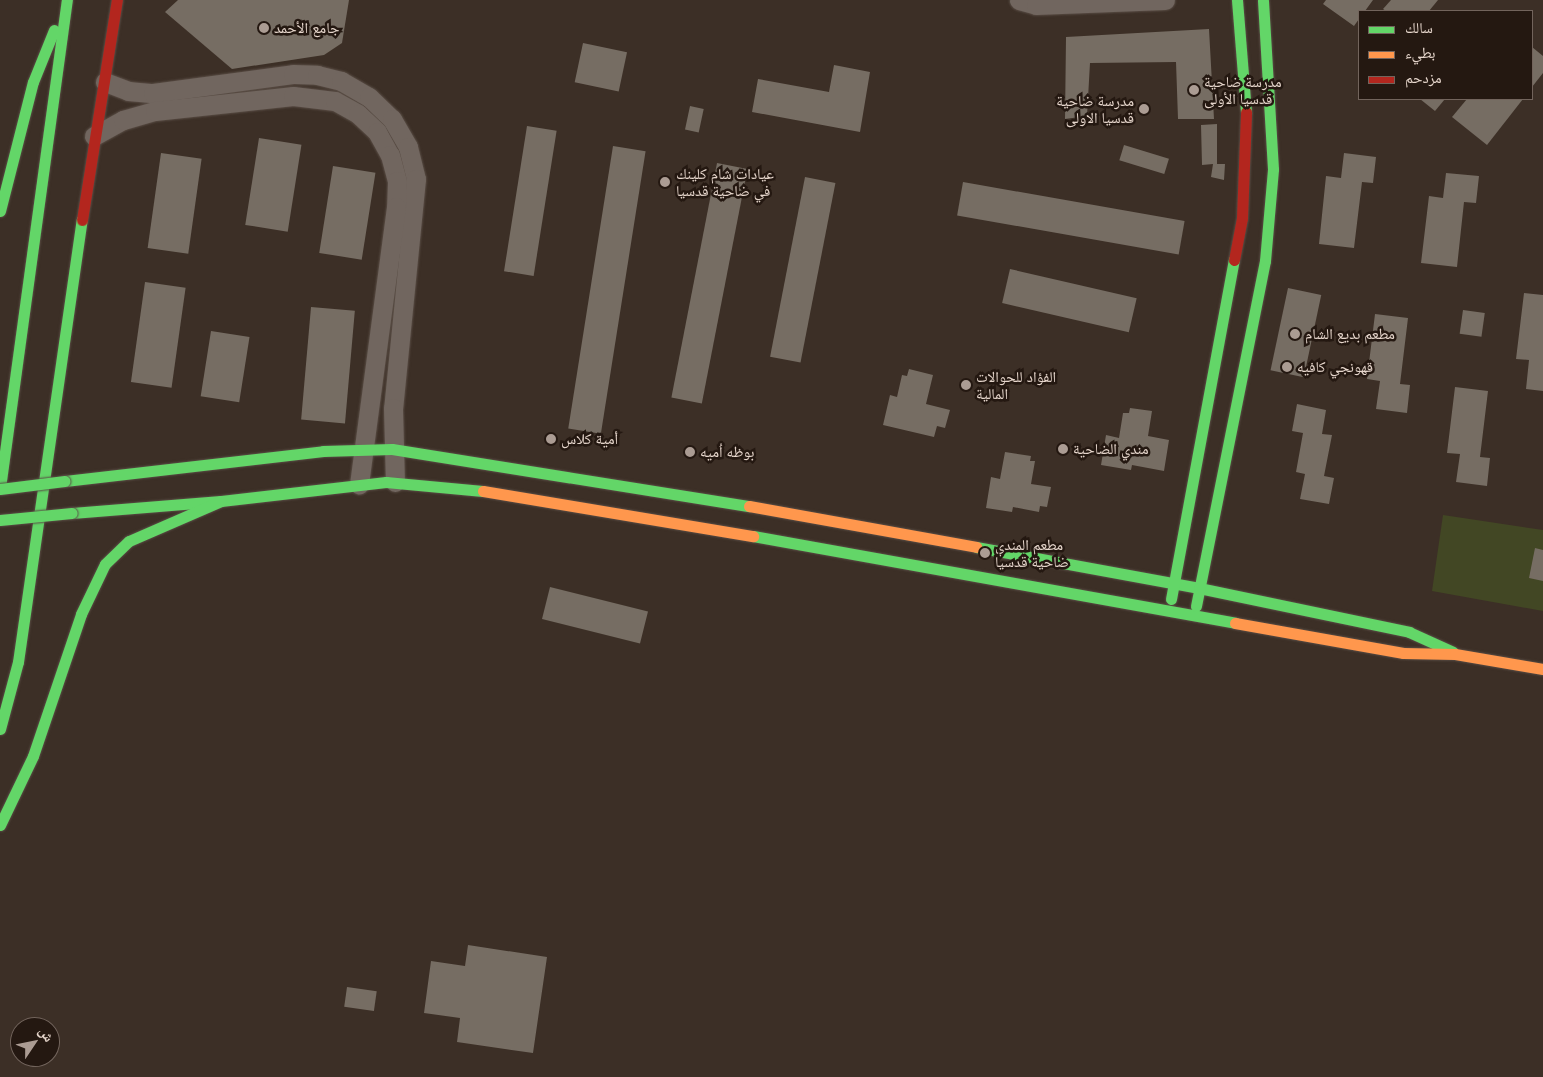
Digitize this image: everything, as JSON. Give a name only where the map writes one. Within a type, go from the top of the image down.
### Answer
[{"type":"main road","points":[[0,729],[18,662],[94,136],[117,0]]},
{"type":"main road","points":[[1168,611],[1242,218],[1247,121],[1238,0]]},
{"type":"main road","points":[[1194,616],[1265,261],[1272,169],[1263,0]]},
{"type":"main road","points":[[0,211],[33,82],[53,32],[67,5]]},
{"type":"main road","points":[[67,5],[0,489],[362,449],[392,449],[550,471],[1124,603],[1194,616],[1232,609],[1410,632],[1455,654]]},
{"type":"main road","points":[[1239,25],[1264,24]]},
{"type":"main road","points":[[0,520],[221,501],[395,482],[433,484],[820,533],[1131,585],[1174,584],[1199,588],[1232,609],[1403,653],[1455,654],[1543,669]]},
{"type":"main road","points":[[0,825],[32,756],[81,614],[105,564],[129,541],[221,501]]},
{"type":"main road","points":[[1124,603],[1131,585]]},
{"type":"street","points":[[1019,0],[1036,5],[1165,0]]},
{"type":"street","points":[[104,82],[128,91],[153,93],[293,74],[317,75],[341,82],[369,97],[392,119],[404,140],[416,179],[393,408],[392,449],[395,482]]},
{"type":"street","points":[[94,136],[123,120],[155,111],[293,96],[335,101],[358,114],[371,126],[390,155],[396,181],[396,207],[362,449],[359,485]]},
{"type":"street","points":[[385,288],[405,292]]},
{"type":"green space","points":[[1443,515],[1543,530],[1543,611],[1432,591]]},
{"type":"building","name":"جامع الأحمد","points":[[178,0],[349,0],[342,43],[324,55],[232,69],[165,12]]},
{"type":"building","points":[[1326,0],[1373,0],[1366,10],[1358,10],[1358,20],[1354,26],[1323,4]]},
{"type":"building","points":[[1391,0],[1438,0],[1430,10],[1383,9]]},
{"type":"building","name":"مدرسة ضاحية قدسيا الأولى","points":[[1209,29],[1214,119],[1178,119],[1176,62],[1090,63],[1087,116],[1065,119],[1066,37]]},
{"type":"building","points":[[583,43],[627,52],[619,91],[575,82]]},
{"type":"building","points":[[1533,48],[1543,56],[1543,73],[1533,86]]},
{"type":"building","points":[[834,65],[870,72],[860,132],[752,112],[758,79],[829,92]]},
{"type":"building","points":[[1421,100],[1444,100],[1435,111]]},
{"type":"building","points":[[1466,100],[1522,100],[1487,145],[1452,117]]},
{"type":"building","points":[[690,106],[704,109],[699,132],[685,129]]},
{"type":"building","points":[[1217,124],[1217,164],[1225,164],[1224,180],[1211,177],[1213,164],[1202,165],[1201,125]]},
{"type":"building","points":[[527,126],[557,131],[534,276],[504,271]]},
{"type":"building","points":[[259,138],[301,145],[288,232],[245,225]]},
{"type":"building","points":[[1124,145],[1169,159],[1164,174],[1119,160]]},
{"type":"building","points":[[613,146],[646,151],[601,434],[568,428]]},
{"type":"building","points":[[161,153],[202,159],[188,254],[148,248]]},
{"type":"building","points":[[1344,153],[1376,157],[1373,183],[1362,182],[1354,248],[1319,244],[1326,176],[1341,178]]},
{"type":"building","points":[[717,163],[747,169],[702,404],[671,398]]},
{"type":"building","points":[[333,166],[375,173],[362,260],[319,253]]},
{"type":"building","points":[[1446,173],[1479,176],[1476,203],[1464,202],[1457,267],[1421,263],[1429,196],[1443,198]]},
{"type":"building","points":[[805,177],[835,183],[801,363],[770,357]]},
{"type":"building","points":[[963,182],[1185,221],[1179,255],[957,215]]},
{"type":"building","points":[[1010,269],[1137,298],[1129,332],[1002,303]]},
{"type":"building","points":[[145,282],[186,288],[172,388],[131,382]]},
{"type":"building","points":[[1288,288],[1321,295],[1304,377],[1271,370]]},
{"type":"building","points":[[1524,293],[1543,295],[1543,391],[1526,389],[1529,360],[1516,359]]},
{"type":"building","points":[[311,307],[355,311],[345,423],[301,420]]},
{"type":"building","points":[[1463,310],[1485,313],[1481,337],[1460,334]]},
{"type":"building","points":[[1375,314],[1408,318],[1400,384],[1410,385],[1407,413],[1376,409],[1380,381],[1367,379]]},
{"type":"building","points":[[211,331],[250,337],[239,402],[201,396]]},
{"type":"building","points":[[909,369],[933,375],[926,404],[950,410],[945,428],[937,426],[934,437],[883,425],[890,395],[897,397],[902,375],[907,376]]},
{"type":"building","points":[[1455,387],[1488,391],[1480,457],[1490,458],[1487,486],[1456,482],[1460,454],[1447,453]]},
{"type":"building","points":[[1297,404],[1326,410],[1322,434],[1332,435],[1324,476],[1334,478],[1329,504],[1300,499],[1305,474],[1296,472],[1303,433],[1292,431]]},
{"type":"building","points":[[1130,408],[1152,411],[1148,436],[1169,440],[1164,471],[1132,465],[1131,470],[1101,465],[1106,435],[1119,438],[1123,413],[1129,413]]},
{"type":"building","points":[[1005,452],[1031,456],[1030,461],[1035,461],[1031,484],[1051,487],[1047,507],[1040,506],[1039,512],[1013,507],[1012,512],[986,508],[991,477],[1000,479]]},
{"type":"building","points":[[1535,548],[1543,550],[1543,581],[1529,578]]},
{"type":"building","points":[[550,587],[648,611],[640,643],[542,619]]},
{"type":"building","points":[[468,945],[547,957],[533,1053],[457,1042],[460,1018],[424,1013],[431,961],[465,966]]},
{"type":"building","points":[[347,987],[377,991],[374,1011],[344,1007]]},
{"type":"traffic: fast","points":[[0,488],[67,0]]},
{"type":"traffic: fast","points":[[1237,0],[1246,112]]},
{"type":"traffic: fast","points":[[1196,606],[1265,261],[1273,169],[1263,0]]},
{"type":"traffic: fast","points":[[0,211],[33,82],[54,30]]},
{"type":"traffic: fast","points":[[0,729],[18,662],[82,220]]},
{"type":"traffic: fast","points":[[1171,599],[1234,260]]},
{"type":"traffic: fast","points":[[65,481],[323,451],[392,449],[749,506]]},
{"type":"traffic: fast","points":[[0,489],[65,481]]},
{"type":"traffic: fast","points":[[72,513],[221,501],[386,482],[483,491]]},
{"type":"traffic: fast","points":[[0,825],[33,756],[81,614],[105,564],[129,541],[221,501]]},
{"type":"traffic: fast","points":[[0,520],[72,513]]},
{"type":"traffic: fast","points":[[753,536],[1235,623]]},
{"type":"traffic: fast","points":[[976,547],[1199,588],[1409,632],[1453,652]]},
{"type":"traffic: slow","points":[[483,491],[753,536]]},
{"type":"traffic: slow","points":[[749,506],[976,547]]},
{"type":"traffic: slow","points":[[1235,623],[1403,653],[1455,654],[1543,669]]},
{"type":"traffic: jam","points":[[82,220],[117,0]]},
{"type":"traffic: jam","points":[[1234,260],[1242,218],[1246,112]]},
{"type":"place","name":"جامع الأحمد","points":[[264,28]]},
{"type":"place","name":"مدرسة ضاحية قدسيا الأولى","points":[[1194,90]]},
{"type":"place","name":"مدرسة ضاحية قدسيا الاولى","points":[[1144,109]]},
{"type":"place","name":"عيادات شام كلينك في ضاحية قدسيا","points":[[665,182]]},
{"type":"place","name":"مطعم بديع الشام","points":[[1295,334]]},
{"type":"place","name":"قهونجي كافيه","points":[[1287,367]]},
{"type":"place","name":"الفؤاد للحوالات المالية","points":[[966,385]]},
{"type":"place","name":"أمية كلاس","points":[[551,439]]},
{"type":"place","name":"مندي الضاحية","points":[[1063,449]]},
{"type":"place","name":"بوظه اُميه","points":[[690,452]]},
{"type":"place","name":"مطعم المندي ضاحية قدسيا","points":[[985,553]]}]
